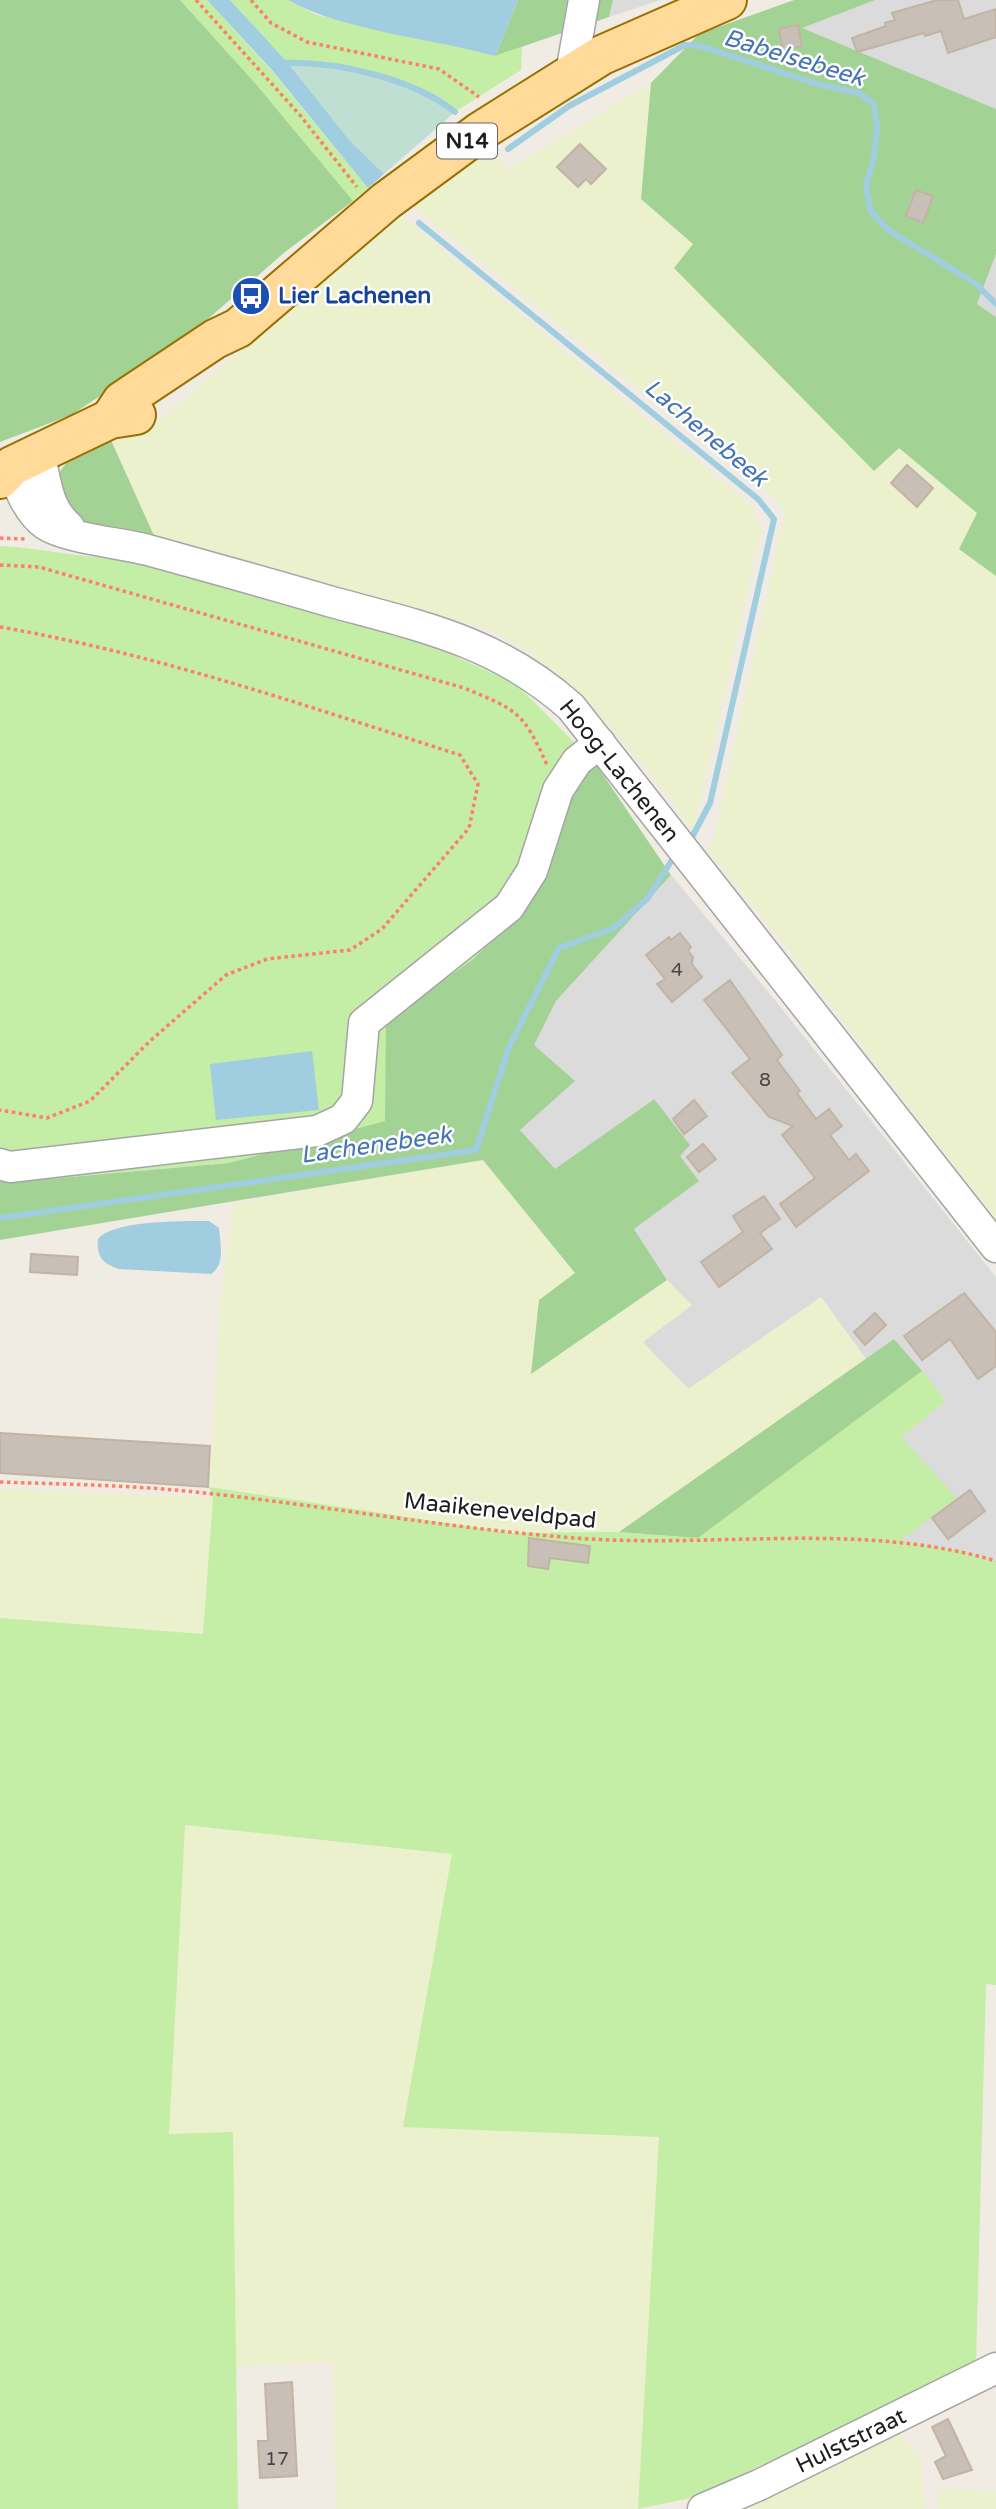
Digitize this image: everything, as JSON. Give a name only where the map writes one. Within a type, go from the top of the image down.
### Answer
[{"type":"main road","name":"N14","points":[[13,465],[110,419],[122,401],[215,339],[238,328],[386,201],[481,131],[602,55],[727,0]]},
{"type":"street","points":[[571,73],[584,0]]},
{"type":"street","name":"Hoog-Lachenen","points":[[13,465],[16,482],[42,523],[55,530],[123,543],[455,636],[518,666],[546,685],[571,707],[600,743],[996,1247]]},
{"type":"street","points":[[0,1164],[10,1167],[317,1131],[343,1118],[357,1101],[365,1023],[509,907],[532,871],[558,790],[577,761],[600,743]]},
{"type":"street","name":"Hulststraat","points":[[703,2509],[797,2467],[996,2368]]},
{"type":"path","points":[[197,0],[299,114],[359,189]]},
{"type":"path","points":[[251,0],[271,23],[307,42],[439,69],[486,102]]},
{"type":"path","points":[[0,565],[39,567],[464,688],[509,707],[530,727],[558,790]]},
{"type":"path","points":[[0,627],[55,637],[268,694],[460,755],[478,784],[469,828],[382,929],[350,950],[267,959],[226,975],[150,1041],[90,1101],[47,1118],[0,1110]]},
{"type":"path","name":"Maaikeneveldpad","points":[[0,1482],[174,1490],[512,1533],[594,1539],[899,1541],[963,1551],[996,1561]]},
{"type":"shaded area","points":[[613,0],[661,0],[609,17]]},
{"type":"shaded area","points":[[875,0],[996,0],[996,109],[801,28]]},
{"type":"shaded area","points":[[996,254],[996,317],[977,304]]},
{"type":"shaded area","points":[[671,875],[774,999],[996,1277],[996,1561],[963,1551],[899,1541],[901,1437],[946,1401],[894,1339],[866,1359],[821,1297],[689,1389],[642,1342],[692,1305],[667,1280],[634,1229],[680,1156],[653,1099],[555,1170],[520,1130],[574,1081],[533,1045],[556,1001]]},
{"type":"green space","points":[[0,0],[180,0],[255,83],[353,201],[285,252],[178,345],[71,415],[0,442]]},
{"type":"green space","points":[[180,0],[207,0],[270,69],[368,188],[353,201],[255,83]]},
{"type":"green space","points":[[230,0],[288,0],[317,15],[450,43],[495,56],[522,47],[521,70],[455,112],[418,90],[397,82],[331,68],[288,63]]},
{"type":"green space","points":[[518,0],[613,0],[609,17],[495,56]]},
{"type":"green space","points":[[794,0],[875,0],[802,28],[996,109],[996,254],[977,304],[996,317],[996,576],[959,549],[977,513],[899,448],[874,471],[674,268],[693,244],[641,199],[651,83],[699,34]]},
{"type":"green space","points":[[288,63],[354,72],[396,82],[417,89],[455,112],[384,174],[350,141]]},
{"type":"green space","points":[[651,83],[641,199],[694,244],[674,268],[874,470],[899,448],[977,513],[959,549],[996,576],[996,1219],[765,920],[708,851],[714,839],[785,514],[774,498],[412,205],[488,143],[508,170]]},
{"type":"green space","points":[[398,213],[754,508],[761,530],[693,831],[647,769],[581,694],[536,656],[491,630],[155,538],[111,438],[154,426]]},
{"type":"green space","points":[[110,438],[155,538],[78,524],[56,477],[67,462]]},
{"type":"green space","points":[[0,546],[123,559],[437,648],[516,684],[595,763],[562,806],[528,905],[472,960],[386,1020],[386,1121],[229,1163],[14,1182],[0,1179]]},
{"type":"green space","points":[[595,763],[671,875],[556,1001],[534,1045],[575,1081],[520,1130],[555,1169],[654,1099],[690,1145],[680,1156],[699,1181],[634,1229],[667,1280],[531,1374],[539,1300],[575,1273],[483,1160],[0,1240],[0,1179],[14,1182],[229,1163],[385,1121],[386,1020],[472,960],[528,905],[562,806]]},
{"type":"green space","points":[[483,1160],[575,1273],[531,1373],[667,1280],[692,1305],[643,1342],[688,1389],[821,1297],[866,1359],[619,1532],[512,1533],[209,1487],[222,1286],[234,1204]]},
{"type":"green space","points":[[894,1339],[922,1371],[698,1538],[619,1532]]},
{"type":"green space","points":[[922,1371],[946,1401],[901,1437],[957,1498],[900,1541],[963,1551],[996,1561],[996,1985],[986,1984],[976,2362],[695,2497],[638,2509],[659,2137],[403,2127],[452,1854],[185,1825],[169,2134],[233,2132],[238,2509],[0,2509],[0,1618],[203,1634],[213,1498],[209,1487],[512,1533],[619,1532],[698,1538]]},
{"type":"green space","points":[[0,1489],[213,1498],[203,1634],[0,1618]]},
{"type":"green space","points":[[184,1825],[452,1854],[403,2126],[660,2137],[638,2509],[336,2509],[333,2362],[236,2366],[233,2132],[169,2135]]},
{"type":"green space","points":[[899,2432],[920,2458],[925,2509],[732,2509]]},
{"type":"green space","points":[[938,2488],[996,2492],[996,2509],[939,2509]]},
{"type":"water","points":[[207,0],[230,0],[288,63],[350,141],[384,174],[368,188],[271,69]]},
{"type":"water","points":[[288,0],[518,0],[495,56],[361,27],[310,11]]},
{"type":"water","points":[[312,1051],[319,1110],[216,1120],[210,1064]]},
{"type":"water","points":[[209,1221],[219,1228],[221,1247],[219,1265],[211,1274],[119,1269],[105,1262],[98,1251],[98,1239],[118,1228],[150,1223]]},
{"type":"building","points":[[937,0],[958,0],[964,19],[996,9],[996,37],[948,53],[941,31],[925,36],[924,33],[857,52],[852,38],[886,26],[885,23],[895,20],[892,13]]},
{"type":"building","points":[[798,25],[802,46],[783,50],[779,29]]},
{"type":"building","points":[[580,144],[606,169],[591,184],[586,179],[578,187],[557,167]]},
{"type":"building","points":[[916,190],[933,196],[923,223],[906,216]]},
{"type":"building","points":[[907,465],[933,488],[917,507],[891,483]]},
{"type":"building","points":[[680,933],[691,947],[688,951],[693,957],[692,964],[702,977],[672,1002],[657,984],[665,979],[646,955],[669,937],[671,940]]},
{"type":"building","points":[[730,980],[782,1055],[777,1060],[800,1091],[797,1093],[816,1119],[829,1109],[842,1126],[830,1135],[849,1160],[856,1154],[869,1171],[796,1227],[780,1204],[815,1178],[782,1135],[793,1126],[769,1117],[732,1073],[750,1059],[704,1000]]},
{"type":"building","points":[[694,1100],[707,1116],[684,1134],[673,1119]]},
{"type":"building","points":[[703,1144],[716,1159],[699,1172],[687,1157]]},
{"type":"building","points":[[764,1196],[780,1219],[760,1233],[772,1249],[719,1287],[701,1262],[743,1232],[733,1216]]},
{"type":"building","points":[[31,1254],[78,1257],[77,1275],[30,1272]]},
{"type":"building","points":[[964,1293],[996,1332],[996,1366],[978,1379],[950,1339],[922,1360],[904,1336]]},
{"type":"building","points":[[875,1313],[886,1325],[865,1345],[854,1332]]},
{"type":"building","points":[[0,1433],[210,1446],[208,1487],[0,1473]]},
{"type":"building","points":[[970,1490],[985,1511],[948,1539],[932,1518]]},
{"type":"building","points":[[529,1538],[590,1546],[588,1563],[550,1558],[548,1569],[528,1566]]},
{"type":"building","points":[[292,2382],[297,2476],[260,2478],[258,2441],[268,2441],[265,2384]]},
{"type":"building","points":[[948,2419],[972,2470],[943,2479],[935,2462],[946,2456],[932,2427]]},
{"type":"waterway","name":"Babelsebeek","points":[[508,149],[569,106],[685,45],[701,46],[817,84],[859,93],[874,104],[877,127],[874,158],[866,185],[870,210],[888,230],[975,283],[996,304]]},
{"type":"waterway","name":"Babelsebeek","points":[[281,63],[325,65],[372,74],[417,90],[455,112]]},
{"type":"waterway","name":"Lachenebeek","points":[[419,223],[758,499],[774,519],[710,803],[691,839]]},
{"type":"waterway","name":"Lachenebeek","points":[[0,1218],[476,1150],[509,1047],[559,948],[614,928],[647,899],[672,860]]},
{"type":"place","name":"Lier Lachenen","points":[[251,296]]}]
